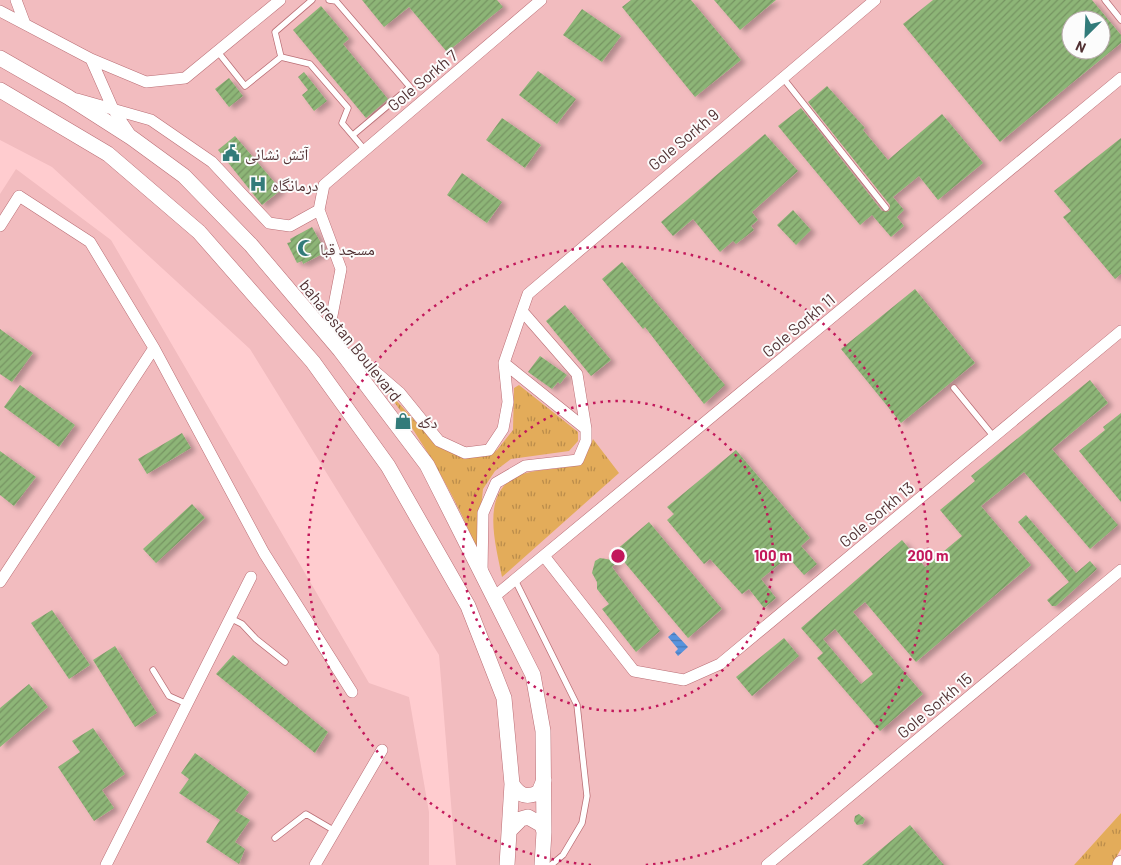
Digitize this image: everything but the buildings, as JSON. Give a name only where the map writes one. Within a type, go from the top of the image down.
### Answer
[{"type":"street","points":[[16,0],[26,24]]},
{"type":"street","points":[[0,11],[91,59],[146,82],[185,78],[280,0]]},
{"type":"street","name":"Gole Sorkh 7","points":[[319,210],[324,185],[542,0]]},
{"type":"street","name":"Gole Sorkh 9","points":[[504,363],[528,294],[875,0]]},
{"type":"street","name":"baharestan Boulevard","points":[[0,58],[68,97],[132,138],[184,176],[251,245],[340,350],[427,465],[495,596],[533,675],[543,731],[544,832],[542,865]]},
{"type":"street","points":[[91,59],[112,109],[132,138]]},
{"type":"street","name":"Gole Sorkh 11","points":[[495,596],[1121,78]]},
{"type":"street","points":[[0,90],[108,154],[199,232],[313,362],[388,466],[468,606],[504,698],[512,784],[507,865]]},
{"type":"street","points":[[68,97],[151,120],[212,162],[269,223],[290,226],[319,210],[341,269],[328,336]]},
{"type":"street","points":[[0,226],[19,196],[90,242],[154,348],[264,552],[352,692]]},
{"type":"street","points":[[482,573],[483,513],[496,483],[525,466],[578,460],[586,441],[577,374],[522,310]]},
{"type":"street","name":"Gole Sorkh 13","points":[[544,556],[634,672],[684,680],[720,664],[1121,331]]},
{"type":"street","points":[[0,582],[154,348]]},
{"type":"street","points":[[340,350],[371,368],[400,393],[439,441],[465,453],[489,450],[503,430],[508,402],[504,363]]},
{"type":"street","points":[[504,363],[586,430]]},
{"type":"street","name":"Gole Sorkh 15","points":[[767,865],[1121,570]]},
{"type":"street","points":[[106,865],[251,577]]},
{"type":"street","points":[[315,865],[382,750]]},
{"type":"street","points":[[512,784],[518,794],[528,796],[539,792],[544,780]]},
{"type":"street","points":[[510,830],[521,819],[528,817],[542,824],[544,832]]},
{"type":"lane","points":[[282,57],[275,32],[312,0]]},
{"type":"lane","points":[[329,0],[336,1],[410,87],[353,135]]},
{"type":"lane","points":[[1105,0],[1121,20]]},
{"type":"lane","points":[[218,52],[245,86],[282,57]]},
{"type":"lane","points":[[282,57],[310,64],[348,108],[342,123],[366,150]]},
{"type":"lane","points":[[783,78],[886,208]]},
{"type":"lane","points":[[954,388],[994,437]]},
{"type":"lane","points":[[515,580],[577,705],[587,796],[582,823],[563,855],[551,865]]},
{"type":"lane","points":[[230,618],[242,624],[256,639],[285,662]]},
{"type":"lane","points":[[153,670],[169,696],[187,704]]},
{"type":"lane","points":[[275,838],[306,814],[335,831]]},
{"type":"shaded area","points":[[0,0],[1121,0],[1121,813],[1074,865],[456,865],[439,655],[250,349],[52,167],[0,140]]},
{"type":"shaded area","points":[[16,169],[111,240],[369,683],[409,697],[429,812],[429,865],[0,865],[0,194]]},
{"type":"green space","points":[[519,385],[578,432],[578,441],[569,451],[511,459],[495,471],[483,489],[477,549],[435,465],[383,386],[437,445],[462,457],[488,456],[497,450],[513,430],[514,388]]},
{"type":"green space","points":[[593,439],[619,473],[502,577],[496,547],[493,516],[495,502],[501,490],[511,480],[526,473],[583,462]]},
{"type":"green space","points":[[1121,813],[1121,849],[1112,865],[1074,865]]},
{"type":"water","points":[[674,632],[688,647],[678,656],[675,652],[678,649],[668,637]]},
{"type":"place","name":"آتش نشانی","points":[[231,153]]},
{"type":"place","name":"درمانگاه","points":[[258,184]]},
{"type":"place","name":"مسجد قبا","points":[[306,248]]},
{"type":"place","name":"دکه","points":[[403,421]]}]
